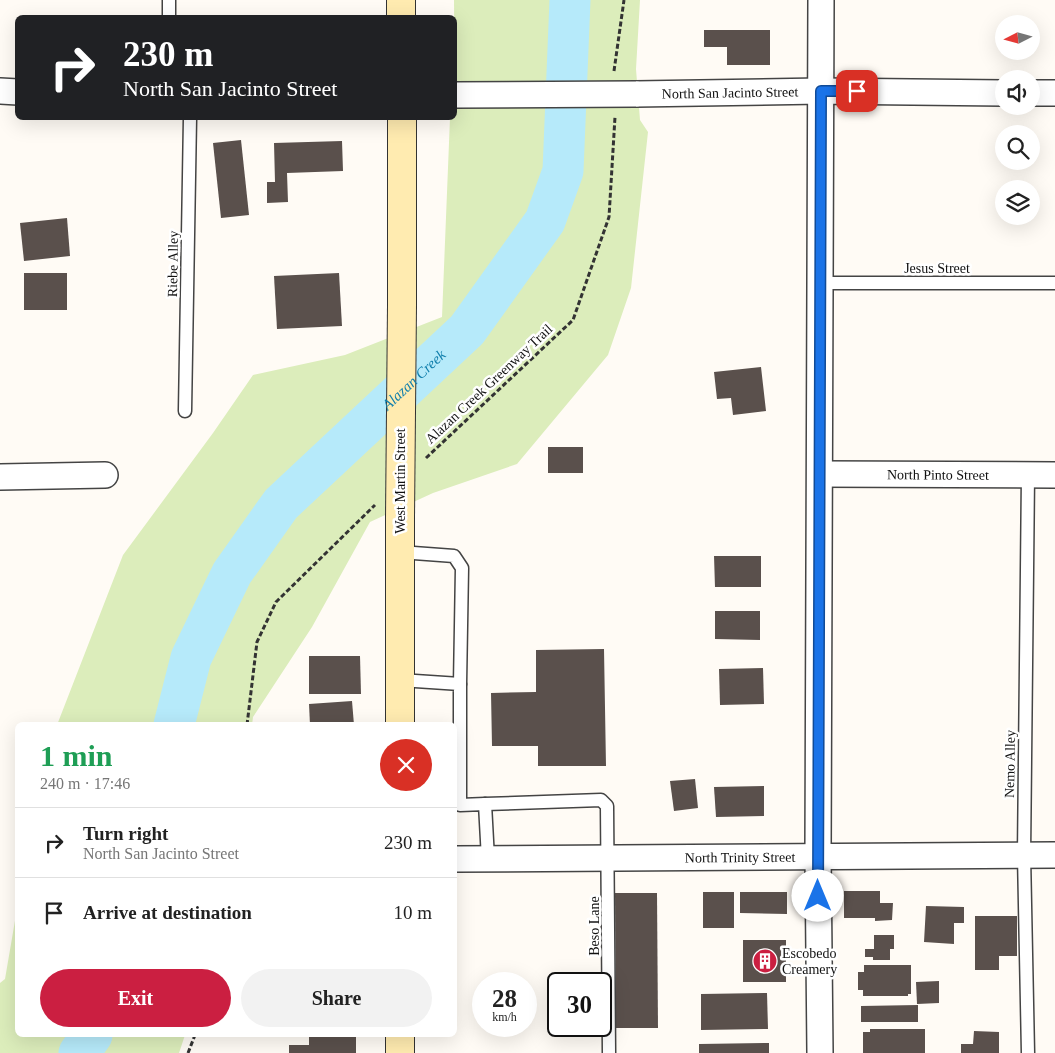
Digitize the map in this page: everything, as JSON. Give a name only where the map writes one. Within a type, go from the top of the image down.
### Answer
[{"type":"main road","points":[[401,0],[401,15]]},
{"type":"main road","name":"West Martin Street","points":[[400,722],[402,120]]},
{"type":"main road","points":[[400,1037],[400,1053]]},
{"type":"street","points":[[820,1053],[818,857],[821,0]]},
{"type":"street","points":[[0,91],[15,92]]},
{"type":"street","name":"North San Jacinto Street","points":[[457,95],[821,91],[995,93]]},
{"type":"street","points":[[1040,93],[1055,93]]},
{"type":"street","name":"North Pinto Street","points":[[820,474],[1055,475]]},
{"type":"street","points":[[0,477],[106,475]]},
{"type":"street","name":"North Trinity Street","points":[[457,859],[1055,855]]},
{"type":"lane","points":[[168,0],[169,15]]},
{"type":"lane","name":"Riebe Alley","points":[[185,411],[190,120]]},
{"type":"lane","name":"Jesus Street","points":[[819,283],[1055,283]]},
{"type":"lane","name":"Nemo Alley","points":[[1028,474],[1024,855],[1028,1053]]},
{"type":"lane","points":[[400,552],[454,556],[462,568],[460,684],[400,680]]},
{"type":"lane","name":"Beso Lane","points":[[460,684],[460,805],[601,800],[607,806],[609,1053]]},
{"type":"lane","points":[[485,804],[488,859]]},
{"type":"path","points":[[613,80],[624,0]]},
{"type":"path","name":"Alazan Creek Greenway Trail","points":[[420,464],[573,320],[609,217],[615,114]]},
{"type":"path","points":[[247,722],[257,642],[276,602],[377,502]]},
{"type":"path","points":[[188,1053],[193,1037]]},
{"type":"green space","points":[[454,0],[640,0],[636,69],[640,120],[648,132],[631,288],[608,355],[517,464],[433,493],[370,522],[312,627],[253,717],[252,722],[58,722],[123,555],[213,433],[253,375],[345,355],[442,317],[450,120],[457,120],[457,15],[454,15]]},
{"type":"green space","points":[[15,921],[15,1037],[184,1037],[179,1053],[0,1053],[0,983],[5,979]]},
{"type":"building","points":[[704,30],[770,30],[770,65],[727,65],[727,47],[704,47]]},
{"type":"building","points":[[241,140],[249,215],[221,218],[213,143]]},
{"type":"building","points":[[342,141],[343,171],[287,173],[288,202],[267,203],[267,182],[275,182],[274,143]]},
{"type":"building","points":[[67,218],[70,256],[24,261],[20,223]]},
{"type":"building","points":[[24,273],[67,273],[67,310],[24,310]]},
{"type":"building","points":[[339,273],[342,326],[277,329],[274,276]]},
{"type":"building","points":[[761,367],[766,411],[733,415],[731,398],[717,399],[714,372]]},
{"type":"building","points":[[548,447],[583,447],[583,473],[548,473]]},
{"type":"building","points":[[714,556],[761,556],[761,587],[715,587]]},
{"type":"building","points":[[715,611],[760,611],[760,640],[715,639]]},
{"type":"building","points":[[604,649],[606,766],[538,766],[538,746],[492,746],[491,693],[536,692],[536,650]]},
{"type":"building","points":[[309,656],[360,656],[361,694],[309,694]]},
{"type":"building","points":[[763,668],[764,704],[720,705],[719,669]]},
{"type":"building","points":[[352,701],[354,722],[310,722],[309,704]]},
{"type":"building","points":[[695,779],[698,808],[674,811],[670,781]]},
{"type":"building","points":[[764,786],[764,816],[716,817],[714,787]]},
{"type":"building","points":[[844,891],[880,891],[880,903],[893,903],[892,920],[875,921],[875,918],[844,918]]},
{"type":"building","points":[[703,892],[734,892],[734,928],[703,928]]},
{"type":"building","points":[[740,892],[787,892],[787,914],[740,913]]},
{"type":"building","points":[[615,893],[657,893],[658,1028],[616,1028]]},
{"type":"building","points":[[926,906],[964,907],[964,923],[954,923],[954,944],[924,942]]},
{"type":"building","points":[[975,916],[1017,916],[1017,956],[999,956],[999,970],[975,970]]},
{"type":"building","points":[[874,935],[894,935],[894,949],[890,949],[890,960],[873,960],[873,957],[865,957],[865,949],[874,949]]},
{"type":"building","name":"Escobedo Creamery","points":[[743,940],[786,940],[786,982],[743,982]]},
{"type":"building","points":[[864,965],[911,965],[911,994],[908,994],[908,996],[863,996],[863,990],[858,990],[858,972],[864,972]]},
{"type":"building","points":[[939,981],[939,1003],[917,1004],[916,982]]},
{"type":"building","points":[[767,993],[768,1029],[701,1030],[701,994]]},
{"type":"building","points":[[918,1005],[918,1022],[861,1022],[861,1006]]},
{"type":"building","points":[[870,1029],[925,1029],[925,1053],[863,1053],[863,1032],[870,1032]]},
{"type":"building","points":[[974,1031],[999,1032],[999,1053],[961,1053],[961,1044],[973,1044]]},
{"type":"building","points":[[309,1037],[356,1037],[356,1053],[289,1053],[289,1045],[309,1045]]},
{"type":"building","points":[[769,1043],[769,1053],[699,1053],[699,1044]]},
{"type":"waterway","name":"Alazan Creek","points":[[175,722],[191,658],[232,573],[281,504],[467,330],[545,221],[563,171],[570,0]]},
{"type":"waterway","name":"Alazan Creek","points":[[79,1053],[91,1037]]},
{"type":"place","name":"Escobedo Creamery","points":[[765,961]]},
{"type":"route","points":[[818,896],[821,91],[857,91]]}]
